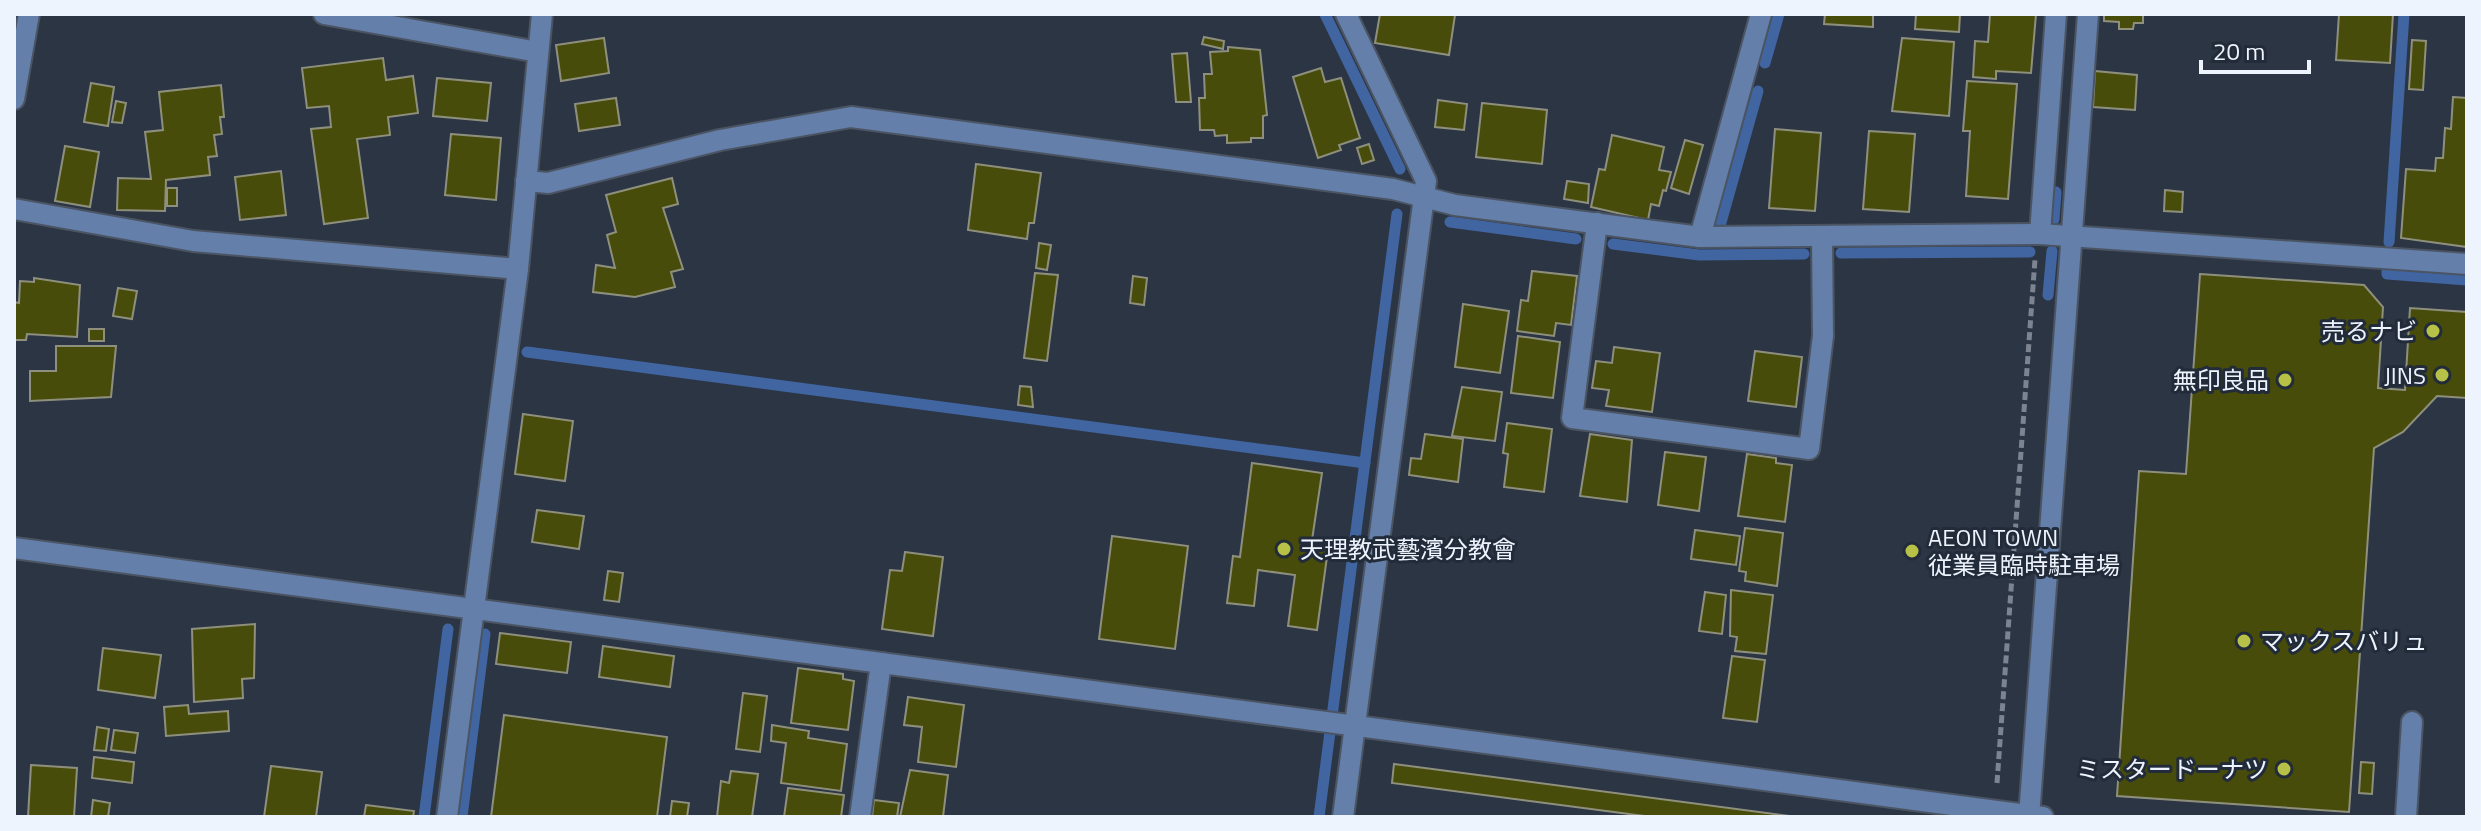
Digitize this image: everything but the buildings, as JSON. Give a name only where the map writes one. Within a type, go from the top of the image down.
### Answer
[{"type":"street","points":[[14,99],[29,14]]},
{"type":"street","points":[[324,14],[538,52]]},
{"type":"street","points":[[447,817],[518,269],[542,14]]},
{"type":"street","points":[[1343,817],[1349,725],[1426,181],[1346,14]]},
{"type":"street","points":[[1700,237],[1761,14]]},
{"type":"street","points":[[2038,234],[2056,14]]},
{"type":"street","points":[[14,548],[1995,814],[2034,816],[2088,14]]},
{"type":"street","points":[[526,181],[548,183],[720,140],[851,117],[1393,189],[1455,205],[1700,237],[2038,234],[2467,264]]},
{"type":"street","points":[[14,209],[193,241],[518,269]]},
{"type":"street","points":[[1597,223],[1572,418],[1809,449],[1823,336],[1822,236]]},
{"type":"street","points":[[860,817],[881,663]]},
{"type":"street","points":[[2406,817],[2412,722]]},
{"type":"path","points":[[1995,814],[2038,234]]},
{"type":"waterway","points":[[1325,14],[1400,169]]},
{"type":"waterway","points":[[1765,63],[1779,14]]},
{"type":"waterway","points":[[2389,242],[2404,14]]},
{"type":"waterway","points":[[1720,226],[1758,91]]},
{"type":"waterway","points":[[2054,219],[2056,192]]},
{"type":"waterway","points":[[1319,817],[1397,214]]},
{"type":"waterway","points":[[1450,222],[1576,239]]},
{"type":"waterway","points":[[1613,244],[1699,255],[1804,254]]},
{"type":"waterway","points":[[2048,295],[2052,251]]},
{"type":"waterway","points":[[1841,253],[2030,252]]},
{"type":"waterway","points":[[2387,269],[2387,274],[2467,280]]},
{"type":"waterway","points":[[527,352],[1365,463]]},
{"type":"waterway","points":[[424,817],[448,629]]},
{"type":"waterway","points":[[462,817],[485,634]]},
{"type":"place","name":"売るナビ","points":[[2433,331]]},
{"type":"place","name":"JINS","points":[[2442,375]]},
{"type":"place","name":"無印良品","points":[[2285,380]]},
{"type":"place","name":"天理教武藝濱分教會","points":[[1284,549]]},
{"type":"place","name":"AEON TOWN 従業員臨時駐車場","points":[[1912,551]]},
{"type":"place","name":"マックスバリュ","points":[[2244,641]]},
{"type":"place","name":"ミスタードーナツ","points":[[2284,769]]}]
